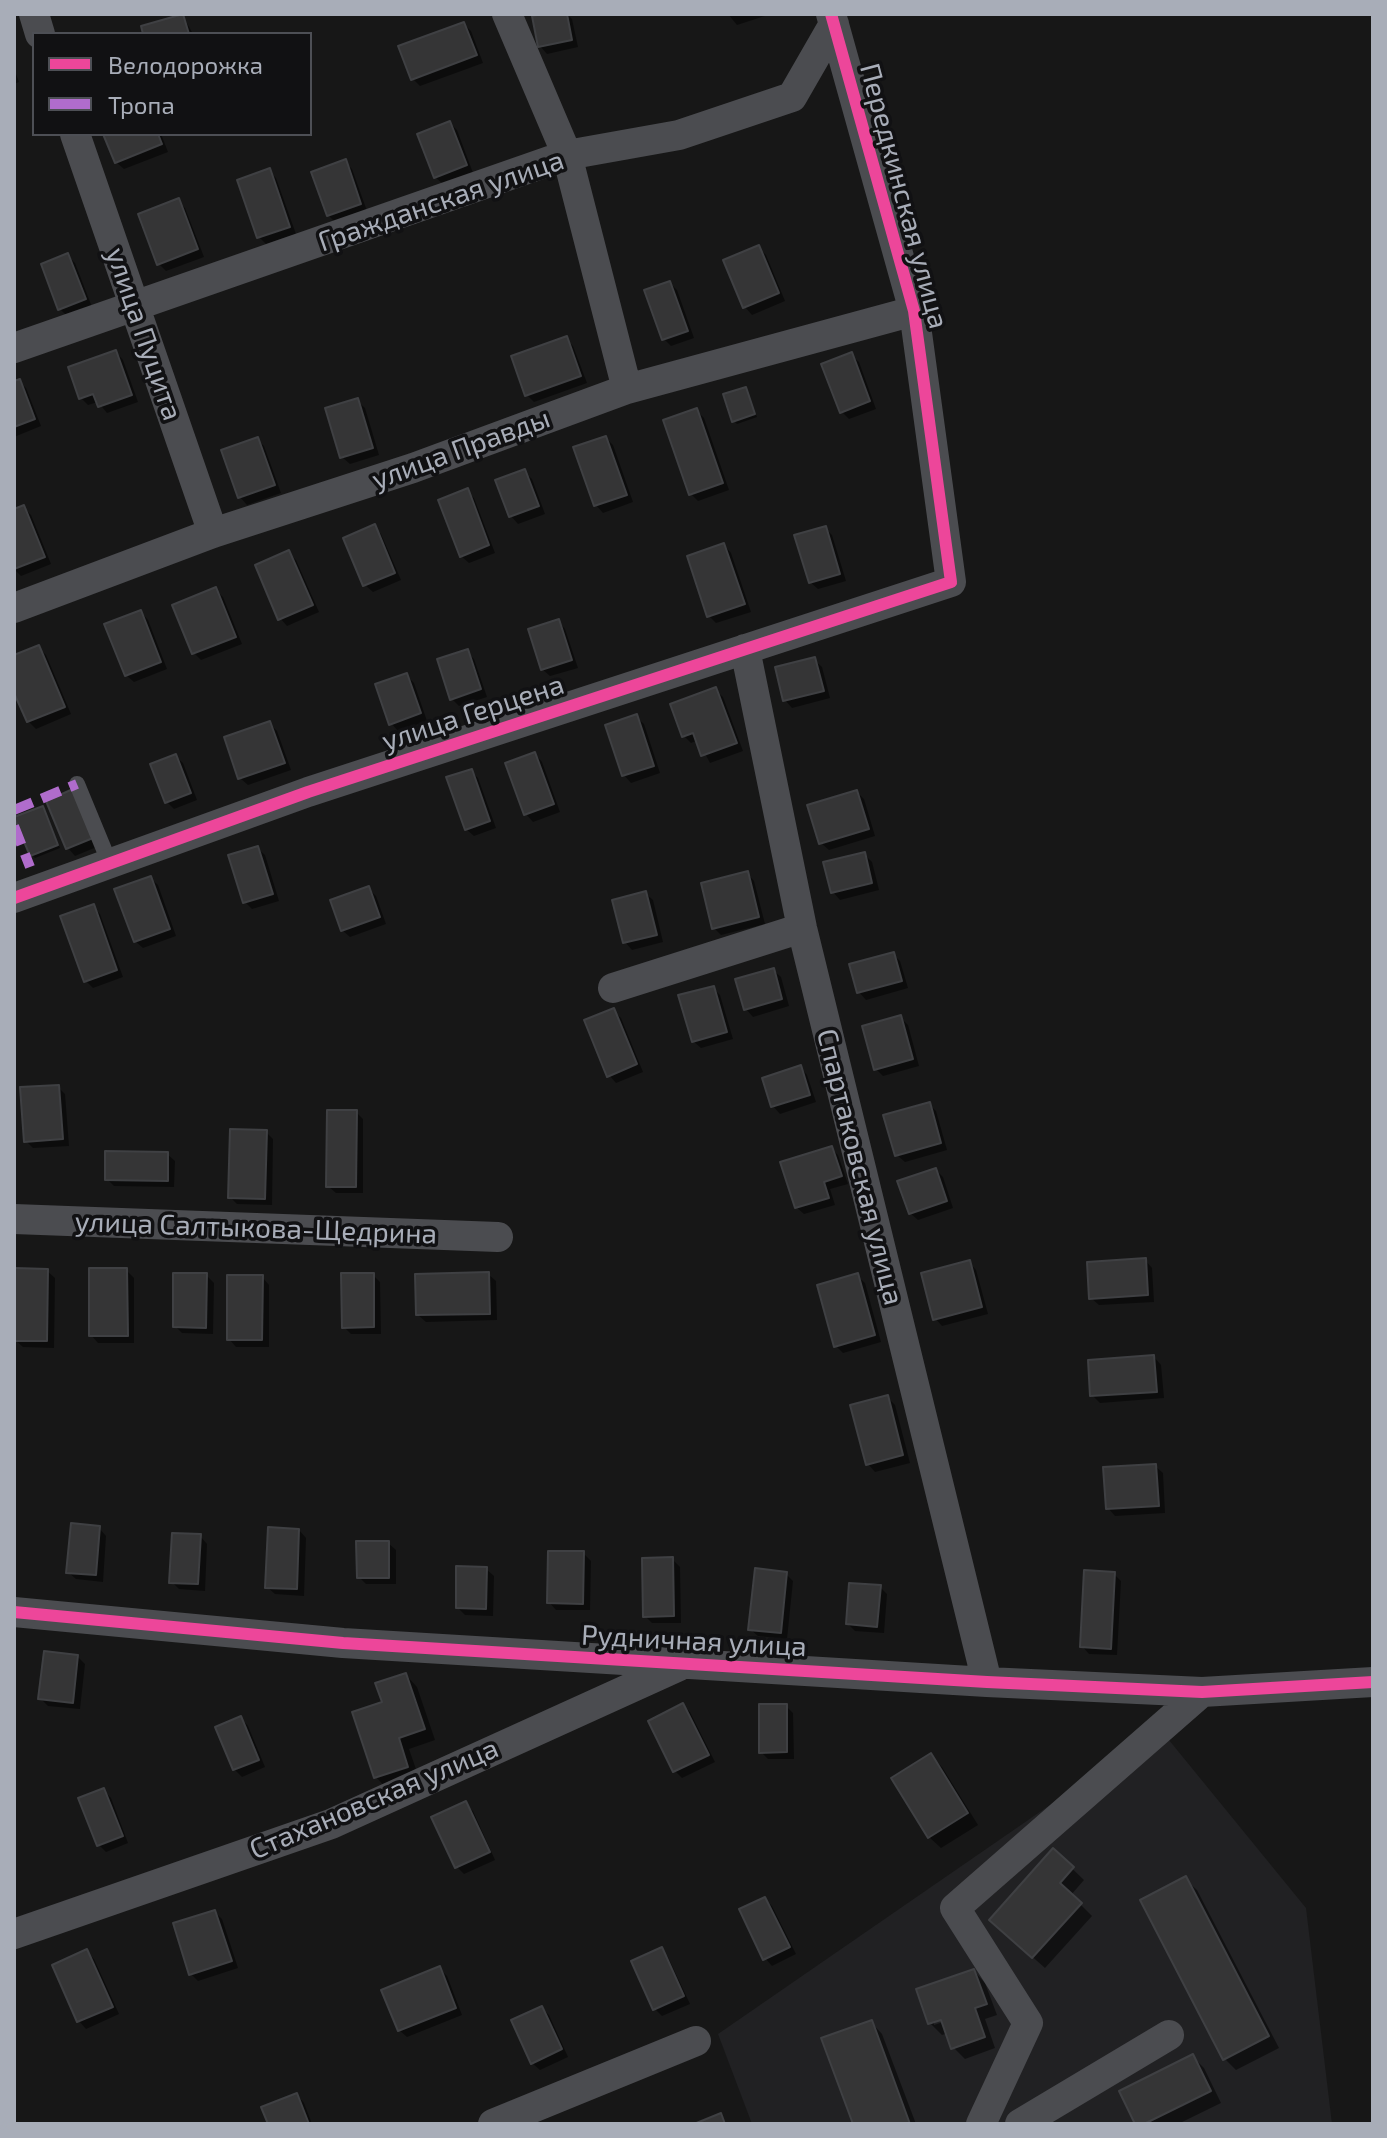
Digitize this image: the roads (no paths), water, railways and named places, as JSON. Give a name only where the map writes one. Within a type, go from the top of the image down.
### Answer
[{"type":"street","points":[[507,14],[567,155],[627,389]]},
{"type":"street","name":"Гражданская улица","points":[[14,348],[567,155],[679,135],[792,97],[832,19]]},
{"type":"street","name":"Передкинская улица","points":[[832,19],[914,311],[951,582]]},
{"type":"street","name":"улица Пуцита","points":[[76,136],[213,533]]},
{"type":"street","name":"улица Правды","points":[[14,608],[213,533],[413,468],[627,389],[914,311]]},
{"type":"street","name":"улица Герцена","points":[[14,898],[308,792],[951,582]]},
{"type":"street","name":"Спартаковская улица","points":[[745,649],[802,928],[987,1682]]},
{"type":"street","points":[[613,988],[802,928]]},
{"type":"street","name":"улица Салтыкова-Щедрина","points":[[14,1219],[498,1237]]},
{"type":"street","name":"Рудничная улица","points":[[14,1612],[343,1643],[987,1682],[1202,1692],[1373,1682]]},
{"type":"street","name":"Стахановская улица","points":[[14,1934],[331,1824],[683,1664]]},
{"type":"street","points":[[981,2124],[1028,2023],[955,1908],[1202,1692]]},
{"type":"street","points":[[1020,2124],[1169,2035]]},
{"type":"street","points":[[493,2124],[696,2041]]},
{"type":"lane","points":[[77,784],[110,864]]}]
